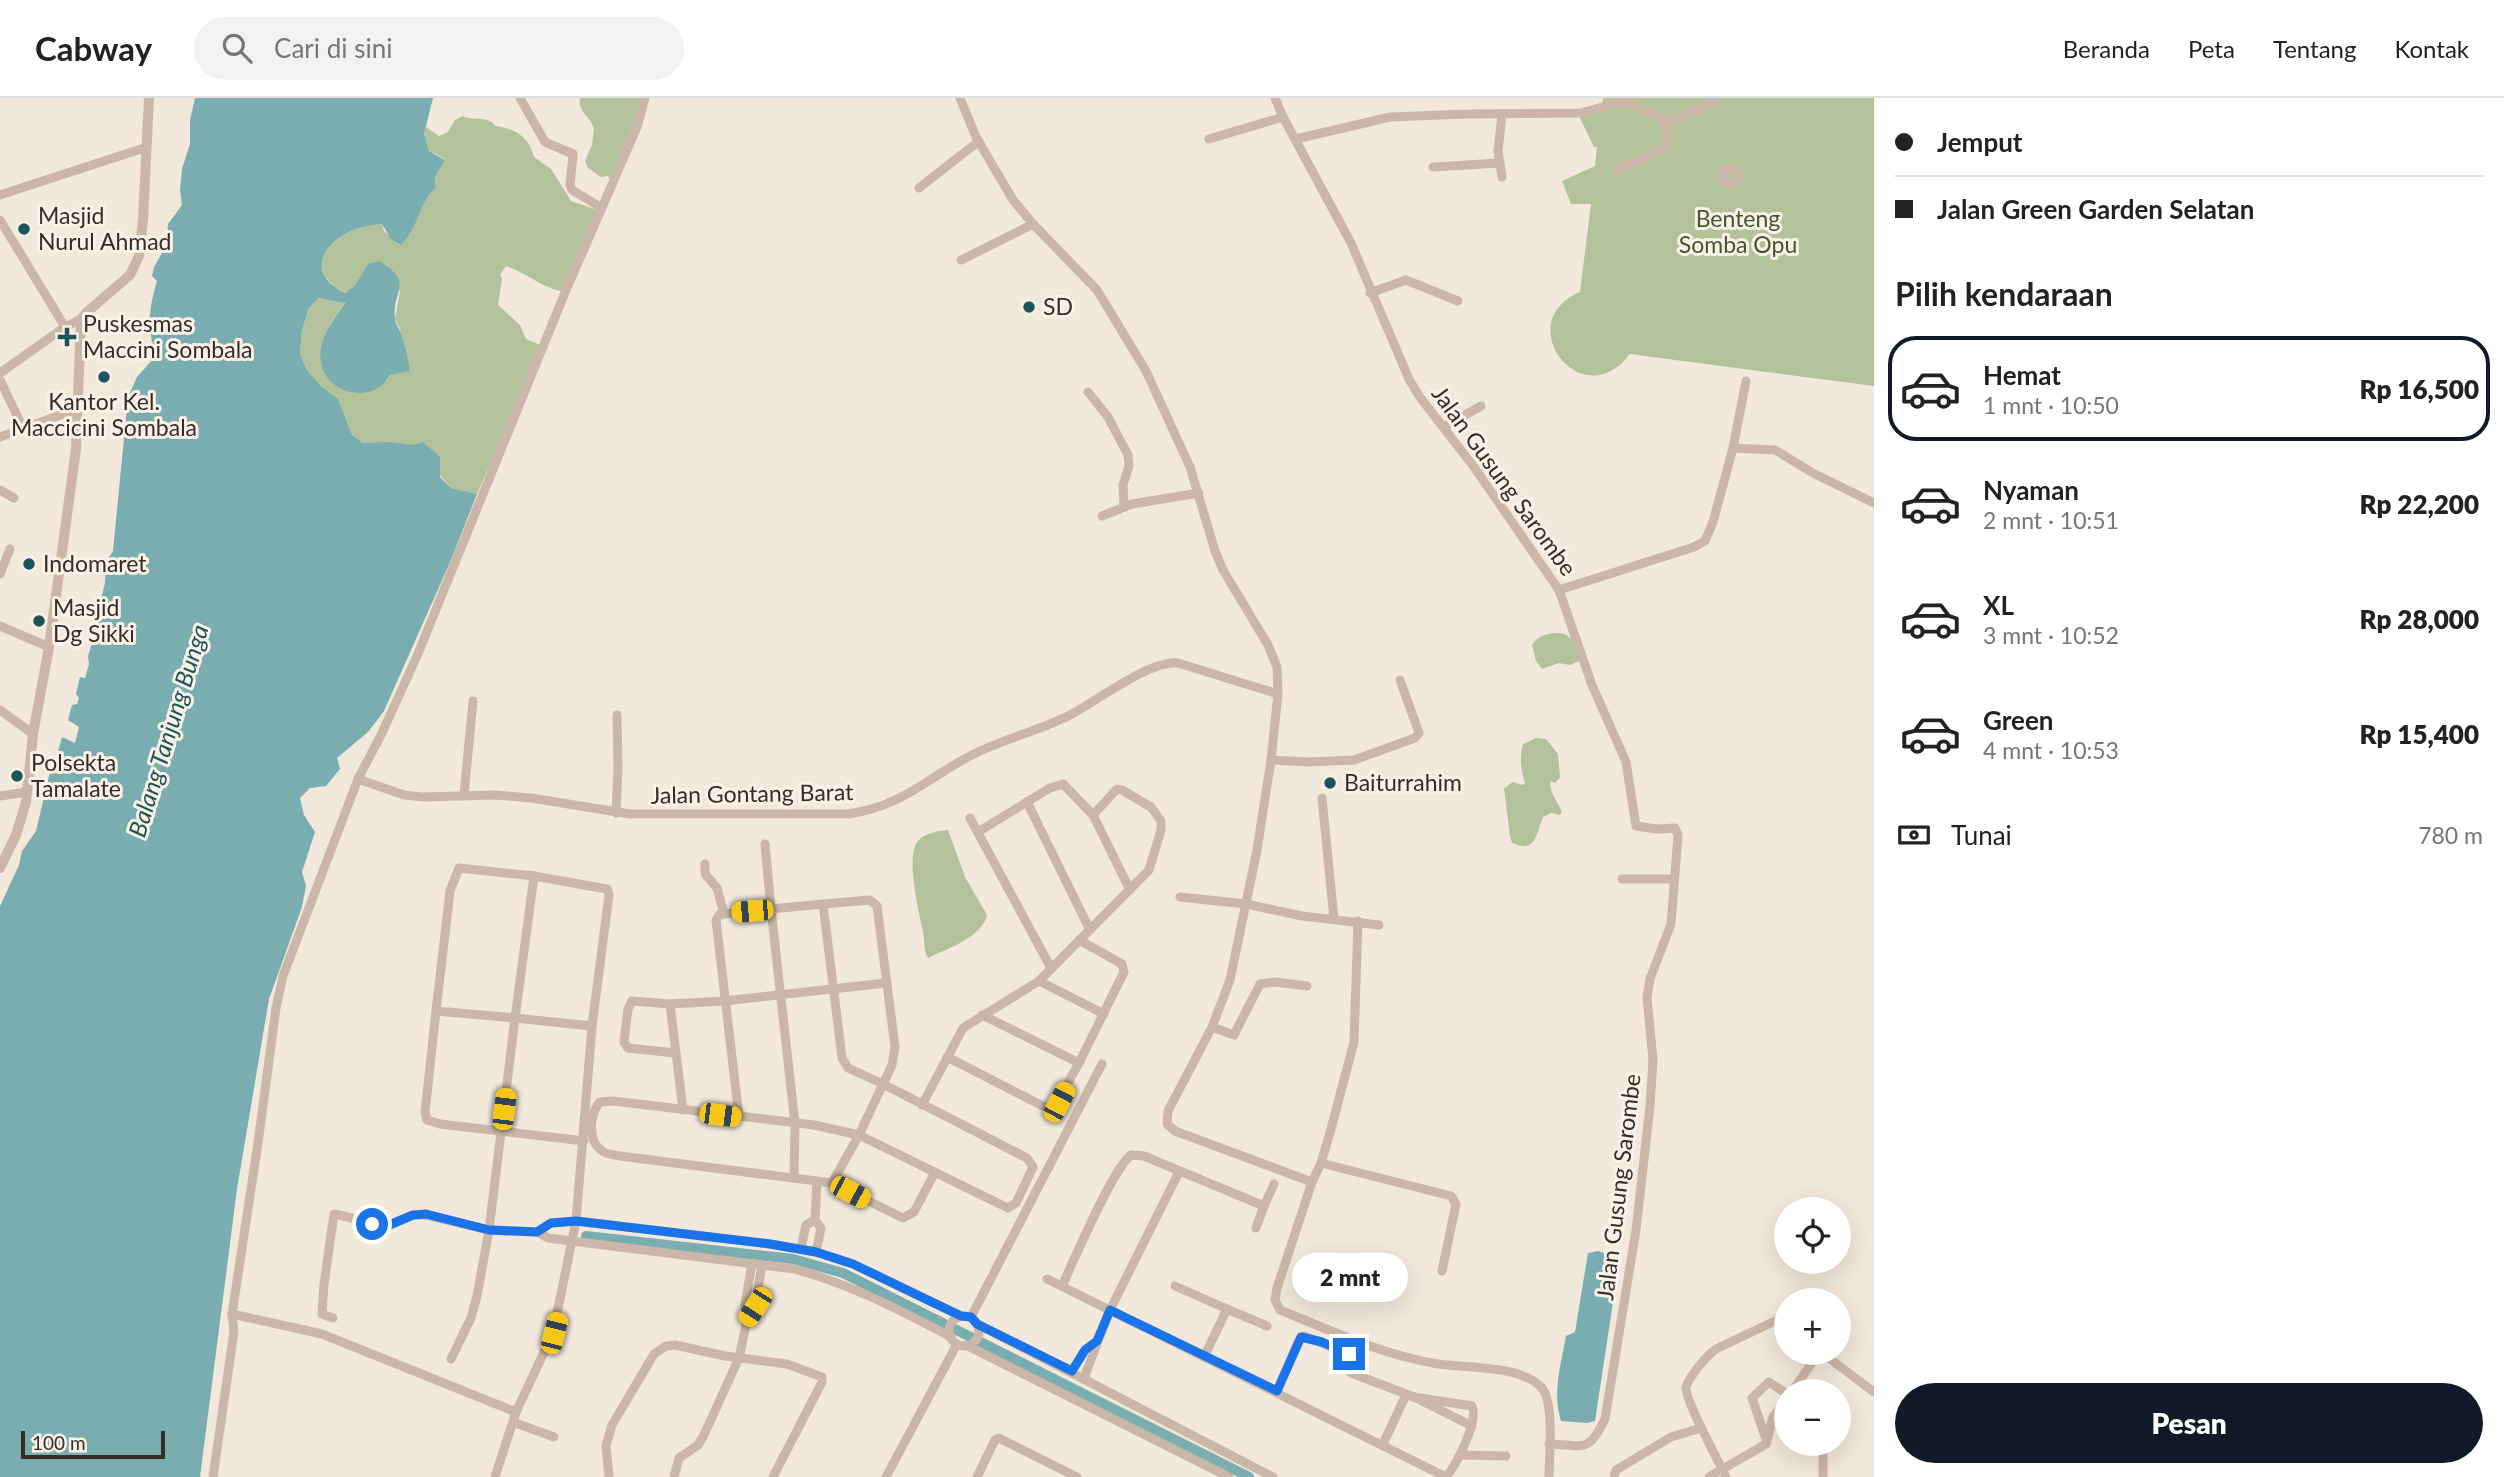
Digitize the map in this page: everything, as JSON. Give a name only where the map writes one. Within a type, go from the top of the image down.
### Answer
[{"type":"street","points":[[0,373],[65,327],[81,319],[130,275],[135,267],[143,220],[149,98]]},
{"type":"street","points":[[520,98],[545,142],[573,154],[570,185],[572,190],[602,208]]},
{"type":"street","points":[[213,1477],[234,1331],[232,1314],[279,990],[358,779],[413,667],[636,127],[645,98]]},
{"type":"street","points":[[960,98],[979,141],[1013,200],[1084,275],[1109,308],[1146,371],[1190,467],[1223,570],[1275,658],[1278,694],[1271,760],[1258,850],[1230,981],[1212,1027],[1168,1111],[1167,1120],[1170,1128],[1312,1182]]},
{"type":"street","name":"Jalan Gusung Sarombe","points":[[1275,98],[1350,243],[1409,379],[1559,590],[1596,695],[1626,762],[1636,826],[1675,828],[1678,835],[1671,924],[1650,979],[1647,997],[1653,1060],[1650,1106],[1624,1314],[1605,1419],[1595,1439],[1587,1445],[1549,1444]]},
{"type":"street","points":[[1296,139],[1390,117],[1581,113],[1623,101],[1666,121],[1689,114],[1713,102]]},
{"type":"street","points":[[1502,114],[1499,137],[1502,177]]},
{"type":"street","points":[[1209,139],[1283,117]]},
{"type":"street","points":[[1617,170],[1663,149],[1666,143],[1666,121]]},
{"type":"street","points":[[919,188],[979,141]]},
{"type":"street","points":[[0,195],[146,147]]},
{"type":"street","points":[[1433,167],[1499,163]]},
{"type":"street","points":[[0,220],[65,327]]},
{"type":"street","points":[[961,260],[1033,224]]},
{"type":"street","points":[[1370,293],[1406,280],[1458,301]]},
{"type":"street","points":[[0,868],[23,816],[33,734],[49,646],[76,449],[81,319]]},
{"type":"street","points":[[0,380],[23,428]]},
{"type":"street","points":[[1559,590],[1687,550],[1705,541],[1733,447],[1746,381]]},
{"type":"street","points":[[1088,392],[1108,417],[1128,455],[1129,467],[1123,485],[1125,506]]},
{"type":"street","points":[[1444,427],[1481,406]]},
{"type":"street","points":[[0,437],[76,409]]},
{"type":"street","points":[[1733,447],[1775,450],[1813,473],[1874,503]]},
{"type":"street","points":[[1,493],[14,498]]},
{"type":"street","points":[[1102,516],[1125,506],[1199,493]]},
{"type":"street","points":[[0,575],[10,550]]},
{"type":"street","points":[[0,626],[49,646]]},
{"type":"street","name":"Jalan Gontang Barat","points":[[358,779],[404,795],[531,798],[616,813],[848,814],[878,809],[897,801],[979,751],[1070,715],[1116,687],[1165,663],[1178,663],[1278,694]]},
{"type":"street","points":[[1271,760],[1354,760],[1415,738],[1419,733],[1417,724],[1400,680]]},
{"type":"street","points":[[464,795],[473,701]]},
{"type":"street","points":[[0,710],[33,734]]},
{"type":"street","points":[[616,813],[617,715]]},
{"type":"street","points":[[978,832],[1050,788],[1063,784],[1093,815],[1130,890]]},
{"type":"street","points":[[922,1105],[962,1028],[1039,981],[1149,870],[1161,830],[1161,821],[1152,807],[1117,789],[1093,815]]},
{"type":"street","points":[[0,796],[27,792]]},
{"type":"street","points":[[1322,798],[1334,919]]},
{"type":"street","points":[[1027,802],[1090,930]]},
{"type":"street","points":[[970,818],[1051,968]]},
{"type":"street","points":[[765,844],[795,1124],[794,1178]]},
{"type":"street","points":[[705,864],[705,874],[717,888],[724,914]]},
{"type":"street","points":[[495,1477],[514,1417],[554,1333],[576,1221],[584,1141],[592,1026],[608,891],[603,887],[534,876],[464,867],[457,870],[450,891],[425,1117],[440,1124],[584,1141]]},
{"type":"street","points":[[451,1359],[471,1318],[478,1296],[489,1230],[534,876]]},
{"type":"street","points":[[1622,879],[1674,879]]},
{"type":"street","points":[[1180,897],[1380,925]]},
{"type":"street","points":[[739,1117],[724,1001],[716,920],[719,915],[864,900],[875,903],[894,1056],[859,1135],[832,1183]]},
{"type":"street","points":[[823,904],[832,989],[844,1063],[1027,1157],[1033,1167],[1016,1203],[1008,1208],[859,1135],[795,1124],[605,1100],[597,1104],[594,1112],[594,1140],[603,1152],[621,1156],[832,1183],[903,1218],[914,1212],[934,1174]]},
{"type":"street","points":[[1358,921],[1354,1042],[1321,1163],[1312,1182],[1275,1300],[1280,1310],[1349,1339],[1408,1358],[1488,1369],[1529,1379],[1541,1387],[1547,1398],[1549,1477]]},
{"type":"street","points":[[947,1057],[1051,1108],[1059,1102],[1124,968],[1117,960],[1079,940]]},
{"type":"street","points":[[1039,981],[1104,1014]]},
{"type":"street","points":[[1212,1027],[1234,1035],[1260,984],[1275,982],[1307,986]]},
{"type":"street","points":[[675,1053],[628,1048],[624,1042],[628,1009],[632,1001],[670,1004],[724,1001],[886,983]]},
{"type":"street","points":[[670,1004],[683,1110]]},
{"type":"street","points":[[436,1012],[592,1026]]},
{"type":"street","points":[[982,1015],[1079,1063]]},
{"type":"street","points":[[969,1321],[1102,1063]]},
{"type":"street","points":[[1062,1286],[1125,1161],[1131,1155],[1144,1156],[1264,1206]]},
{"type":"street","points":[[1321,1163],[1451,1196],[1456,1204],[1442,1271]]},
{"type":"street","points":[[1084,1378],[1110,1310],[1179,1172]]},
{"type":"street","points":[[816,1252],[821,1227],[815,1220],[817,1181]]},
{"type":"street","points":[[1256,1228],[1274,1184]]},
{"type":"street","points":[[333,1318],[322,1314],[334,1214],[387,1226],[413,1215],[426,1214],[489,1230],[537,1232],[548,1238],[794,1269],[825,1277],[883,1301],[1229,1477]]},
{"type":"street","points":[[801,1248],[806,1225],[815,1220]]},
{"type":"street","points":[[537,1232],[551,1223],[576,1221],[801,1248],[853,1264],[1072,1371],[1273,1477]]},
{"type":"street","points":[[674,1477],[679,1458],[692,1450],[703,1437],[739,1358],[747,1320],[745,1305],[752,1263]]},
{"type":"street","points":[[747,1320],[755,1307],[762,1265]]},
{"type":"street","points":[[1047,1279],[1277,1391],[1445,1477],[1449,1475],[1460,1453],[1475,1415],[1470,1405],[1410,1396]]},
{"type":"street","points":[[1175,1286],[1267,1326]]},
{"type":"street","points":[[1204,1357],[1227,1309]]},
{"type":"street","points":[[232,1314],[322,1334],[554,1437]]},
{"type":"street","points":[[959,1341],[950,1324],[969,1321]]},
{"type":"street","points":[[959,1341],[977,1338],[969,1321]]},
{"type":"street","points":[[1725,1474],[1701,1427],[1686,1392],[1687,1387],[1701,1364],[1714,1350],[1774,1321]]},
{"type":"street","points":[[1277,1391],[1299,1340],[1304,1336],[1349,1354],[1352,1358],[1351,1373],[1410,1396],[1472,1426]]},
{"type":"street","points":[[886,1477],[959,1341]]},
{"type":"street","points":[[1072,1371],[1085,1350],[1097,1341]]},
{"type":"street","points":[[609,1477],[606,1446],[610,1432],[647,1362],[660,1348],[683,1346],[739,1358],[787,1364],[822,1377],[802,1424],[773,1477]]},
{"type":"street","points":[[1837,1365],[1874,1392]]},
{"type":"street","points":[[1767,1442],[1752,1398],[1769,1382],[1774,1386]]},
{"type":"street","points":[[1383,1444],[1410,1396]]},
{"type":"street","points":[[1709,1477],[1725,1474],[1767,1442],[1774,1416]]},
{"type":"street","points":[[1614,1477],[1616,1470],[1671,1437],[1701,1427]]},
{"type":"street","points":[[977,1477],[997,1438],[1077,1477]]},
{"type":"street","points":[[1460,1453],[1506,1456]]},
{"type":"street","points":[[1823,1456],[1823,1477]]},
{"type":"green space","points":[[580,98],[644,98],[610,180],[608,176],[601,177],[588,168],[585,161],[592,145],[594,128],[582,110]]},
{"type":"green space","name":"Benteng Somba Opu","points":[[1603,98],[1874,98],[1874,386],[1630,354],[1611,371],[1592,376],[1574,370],[1560,358],[1552,342],[1551,323],[1560,306],[1580,292],[1591,204],[1571,204],[1562,181],[1595,166],[1597,147],[1594,147],[1579,116],[1602,109]]},
{"type":"green space","points":[[463,116],[488,120],[496,126],[521,135],[529,144],[534,157],[551,169],[571,201],[598,210],[561,291],[506,266],[500,275],[502,279],[498,305],[520,325],[526,339],[538,344],[541,350],[477,494],[451,488],[414,445],[363,443],[352,435],[338,399],[321,386],[307,370],[300,354],[302,330],[309,308],[317,298],[345,302],[331,323],[324,341],[387,381],[390,375],[410,370],[395,319],[400,291],[368,264],[347,293],[327,279],[322,263],[330,246],[338,239],[365,226],[382,224],[384,231],[400,245],[411,231],[425,201],[435,189],[435,177],[445,159],[428,150],[424,134],[426,127],[439,136],[448,132],[455,120]]},
{"type":"green space","points":[[1560,633],[1568,636],[1574,643],[1579,661],[1570,665],[1559,663],[1542,669],[1536,661],[1532,645],[1544,635]]},
{"type":"green space","points":[[1536,738],[1546,739],[1558,754],[1560,778],[1555,783],[1550,781],[1550,786],[1562,812],[1559,815],[1551,813],[1543,817],[1531,844],[1520,846],[1512,843],[1510,836],[1504,788],[1513,782],[1522,785],[1525,783],[1521,764],[1523,744]]},
{"type":"green space","points":[[948,830],[965,877],[987,915],[984,923],[971,936],[928,958],[914,884],[914,848],[924,836]]},
{"type":"water","name":"Balang Tanjung Bunga","points":[[195,98],[433,98],[424,134],[429,151],[445,160],[435,177],[435,189],[426,200],[407,238],[401,245],[391,239],[382,224],[361,228],[349,232],[330,246],[322,263],[327,279],[334,287],[346,293],[355,285],[368,264],[379,261],[397,275],[399,288],[395,320],[404,342],[410,371],[390,375],[383,384],[362,393],[341,389],[332,382],[325,373],[320,354],[327,330],[345,303],[318,298],[309,308],[302,330],[300,354],[307,370],[321,386],[338,399],[352,435],[363,443],[414,445],[423,442],[440,457],[440,477],[451,488],[477,494],[451,560],[384,711],[368,732],[337,758],[340,769],[326,786],[310,788],[300,798],[304,815],[315,832],[302,872],[306,886],[302,907],[269,999],[237,1189],[200,1477],[0,1477],[0,906],[19,865],[22,851],[36,831],[50,772],[55,773],[59,766],[55,763],[62,737],[75,743],[79,727],[68,720],[72,705],[77,704],[79,698],[76,694],[80,677],[85,678],[89,664],[88,656],[98,624],[95,622],[105,583],[106,562],[113,551],[128,397],[137,377],[155,357],[150,319],[157,281],[152,276],[167,244],[168,224],[182,205],[182,169],[190,144],[190,120]]},
{"type":"water","points":[[1598,1251],[1619,1263],[1595,1421],[1561,1421],[1557,1390],[1566,1336],[1575,1332],[1588,1253]]},
{"type":"waterway","points":[[586,1236],[793,1259],[843,1273],[1249,1477]]},
{"type":"place","name":"Masjid Nurul Ahmad","points":[[24,229]]},
{"type":"place","name":"SD","points":[[1029,307]]},
{"type":"place","name":"Puskesmas Maccini Sombala","points":[[67,337]]},
{"type":"place","name":"Kantor Kel. Maccicini Sombala","points":[[104,377]]},
{"type":"place","name":"Indomaret","points":[[29,564]]},
{"type":"place","name":"Masjid Dg Sikki","points":[[39,621]]},
{"type":"place","name":"Polsekta Tamalate","points":[[17,776]]},
{"type":"place","name":"Baiturrahim","points":[[1330,783]]},
{"type":"route","points":[[372,1224],[387,1226],[413,1215],[426,1214],[489,1230],[537,1232],[551,1223],[576,1221],[801,1248],[853,1264],[961,1316],[971,1317],[977,1324],[1072,1371],[1085,1350],[1097,1341],[1110,1310],[1277,1391],[1302,1336],[1349,1354]]}]
